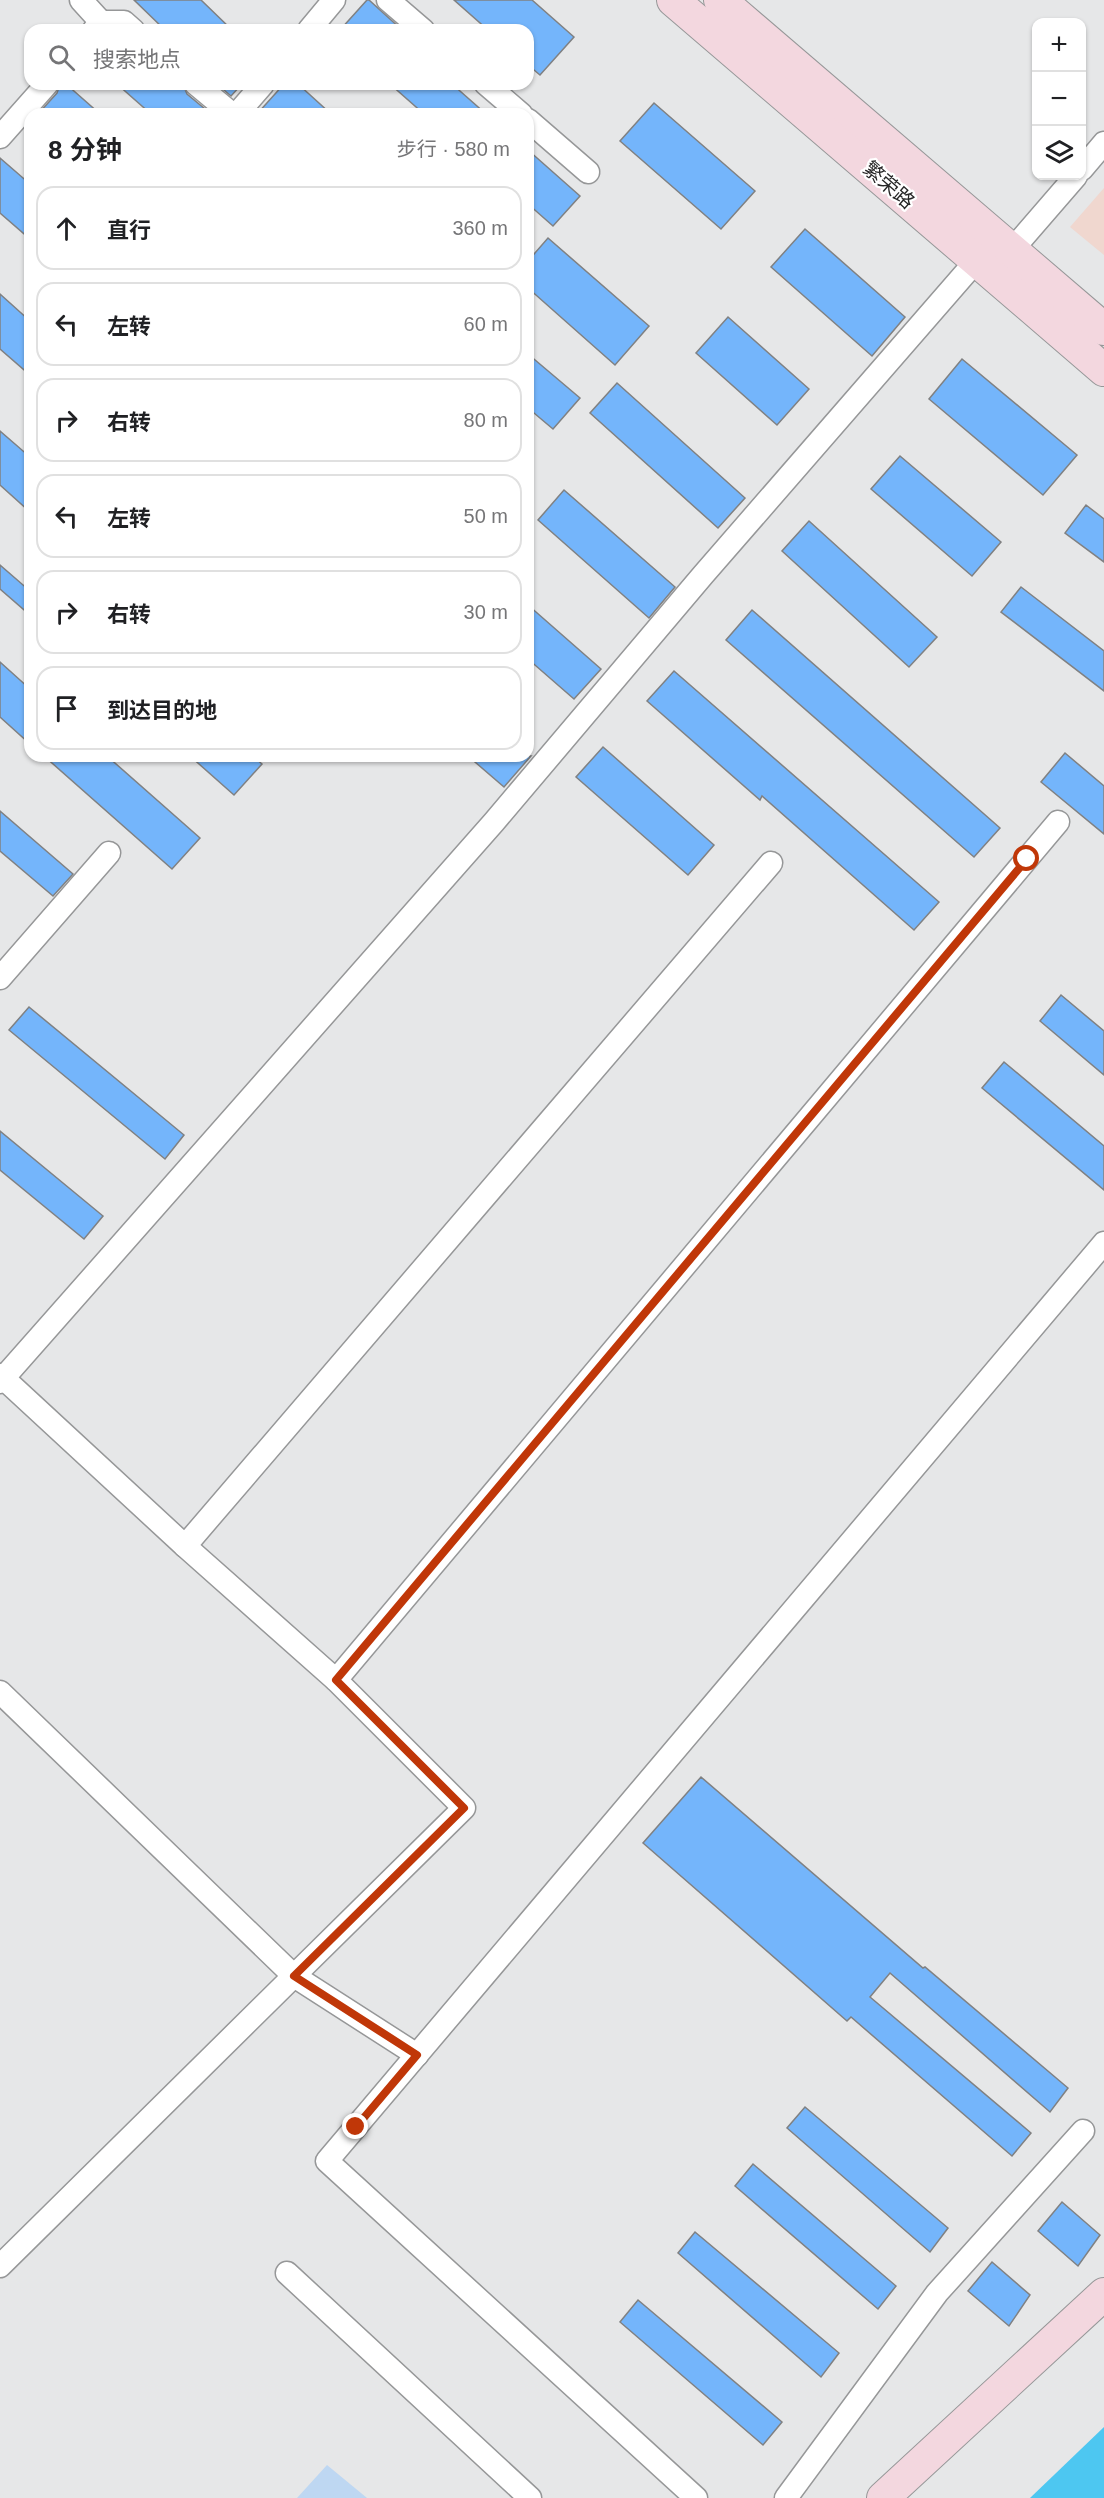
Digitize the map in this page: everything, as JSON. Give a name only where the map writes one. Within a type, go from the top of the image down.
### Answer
[{"type":"main road","name":"繁荣路","points":[[673,0],[1104,370]]},
{"type":"main road","name":"繁荣路","points":[[720,0],[1104,329]]},
{"type":"main road","points":[[883,2498],[1104,2294]]},
{"type":"street","points":[[81,0],[97,24]]},
{"type":"street","points":[[314,24],[334,0]]},
{"type":"street","points":[[388,0],[416,24]]},
{"type":"street","points":[[111,24],[124,22],[126,24]]},
{"type":"street","points":[[26,108],[42,90]]},
{"type":"street","points":[[203,90],[225,108]]},
{"type":"street","points":[[242,108],[258,90]]},
{"type":"street","points":[[493,90],[514,108]]},
{"type":"street","points":[[0,137],[24,110]]},
{"type":"street","points":[[534,125],[588,172]]},
{"type":"street","points":[[1086,164],[1104,143]]},
{"type":"street","points":[[1012,250],[1073,180]]},
{"type":"street","points":[[0,2266],[464,1808],[336,1680],[1,1378],[486,831],[703,575],[976,261]]},
{"type":"street","points":[[336,1680],[1058,822]]},
{"type":"street","points":[[0,978],[109,853]]},
{"type":"street","points":[[185,1546],[771,863]]},
{"type":"street","points":[[696,2498],[327,2161],[1104,1243]]},
{"type":"street","points":[[0,1692],[294,1976],[417,2055]]},
{"type":"street","points":[[786,2498],[937,2293],[1083,2131]]},
{"type":"street","points":[[287,2273],[530,2498]]},
{"type":"shaded area","points":[[1104,188],[1104,255],[1070,227]]},
{"type":"shaded area","points":[[327,2465],[367,2498],[297,2498]]},
{"type":"water","points":[[1104,2427],[1104,2498],[1030,2498]]},
{"type":"building","points":[[134,0],[201,0],[226,24],[159,24]]},
{"type":"building","points":[[369,0],[395,24],[345,24]]},
{"type":"building","points":[[454,0],[532,0],[574,37],[540,75],[534,70],[534,24],[481,24]]},
{"type":"building","points":[[58,90],[73,90],[93,108],[43,108]]},
{"type":"building","points":[[124,90],[185,90],[204,108],[144,108]]},
{"type":"building","points":[[224,90],[236,90],[231,96]]},
{"type":"building","points":[[279,90],[305,90],[324,108],[262,108]]},
{"type":"building","points":[[397,90],[459,90],[479,108],[417,108]]},
{"type":"building","points":[[654,103],[755,191],[721,229],[620,141]]},
{"type":"building","points":[[534,155],[580,196],[553,226],[534,209]]},
{"type":"building","points":[[0,158],[24,179],[24,234],[0,213]]},
{"type":"building","points":[[805,229],[905,317],[872,356],[771,267]]},
{"type":"building","points":[[548,238],[649,326],[615,365],[534,293],[534,254]]},
{"type":"building","points":[[0,294],[24,316],[24,370],[0,349]]},
{"type":"building","points":[[728,317],[809,389],[777,425],[696,353]]},
{"type":"building","points":[[534,359],[580,398],[553,429],[534,413]]},
{"type":"building","points":[[962,359],[1077,455],[1043,495],[929,399]]},
{"type":"building","points":[[617,383],[745,498],[718,528],[590,413]]},
{"type":"building","points":[[0,431],[24,452],[24,507],[0,485]]},
{"type":"building","points":[[900,456],[1001,542],[972,576],[871,489]]},
{"type":"building","points":[[564,490],[675,587],[649,618],[538,520]]},
{"type":"building","points":[[1086,505],[1104,519],[1104,562],[1065,533]]},
{"type":"building","points":[[809,521],[937,637],[909,667],[782,551]]},
{"type":"building","points":[[0,565],[24,586],[24,610],[0,589]]},
{"type":"building","points":[[1021,587],[1104,651],[1104,691],[1001,612]]},
{"type":"building","points":[[534,610],[601,669],[574,699],[534,664]]},
{"type":"building","points":[[752,610],[1000,828],[974,857],[726,640]]},
{"type":"building","points":[[0,662],[24,684],[24,739],[0,717]]},
{"type":"building","points":[[674,671],[939,902],[914,930],[762,796],[760,800],[647,701]]},
{"type":"building","points":[[603,747],[714,845],[688,875],[576,777]]},
{"type":"building","points":[[1065,753],[1104,786],[1104,834],[1041,782]]},
{"type":"building","points":[[51,762],[114,762],[200,838],[172,869]]},
{"type":"building","points":[[197,762],[260,762],[262,764],[234,795]]},
{"type":"building","points":[[475,762],[526,762],[504,787]]},
{"type":"building","points":[[0,811],[73,874],[53,896],[0,851]]},
{"type":"building","points":[[1061,995],[1104,1031],[1104,1075],[1040,1021]]},
{"type":"building","points":[[29,1007],[184,1135],[165,1159],[9,1030]]},
{"type":"building","points":[[1004,1062],[1104,1146],[1104,1190],[982,1088]]},
{"type":"building","points":[[0,1131],[103,1216],[84,1239],[0,1170]]},
{"type":"building","points":[[701,1777],[923,1968],[925,1967],[1068,2088],[1050,2112],[890,1973],[870,1997],[1031,2133],[1012,2156],[851,2017],[847,2021],[643,1843]]},
{"type":"building","points":[[805,2107],[948,2228],[930,2252],[787,2128]]},
{"type":"building","points":[[753,2164],[896,2286],[878,2309],[735,2186]]},
{"type":"building","points":[[1062,2202],[1100,2235],[1078,2266],[1038,2231]]},
{"type":"building","points":[[695,2232],[839,2353],[821,2377],[678,2253]]},
{"type":"building","points":[[992,2262],[1030,2295],[1009,2326],[968,2291]]},
{"type":"building","points":[[638,2300],[782,2422],[763,2445],[620,2322]]},
{"type":"route","points":[[356,2127],[417,2055],[294,1976],[464,1808],[336,1680],[1027,859]]}]
